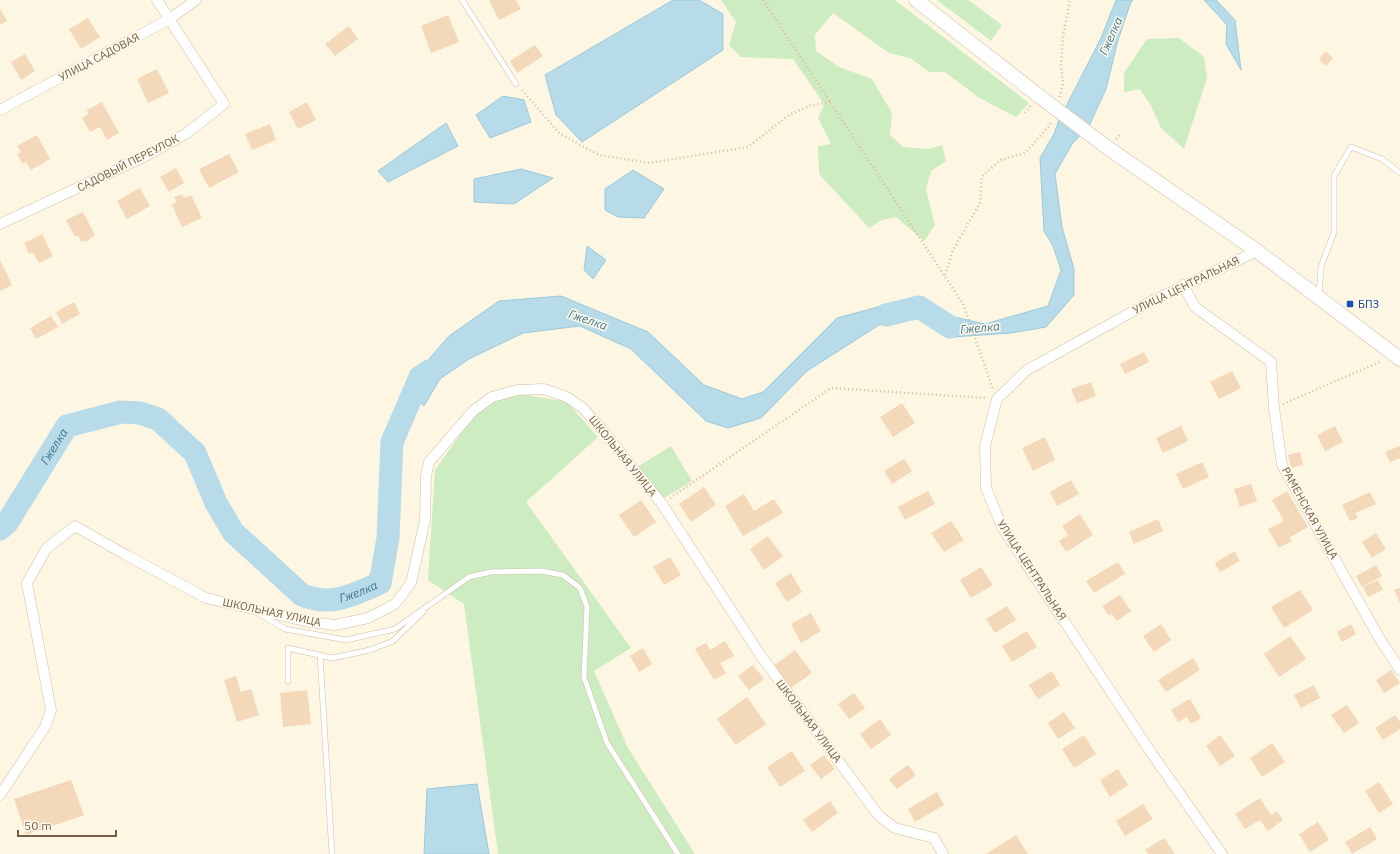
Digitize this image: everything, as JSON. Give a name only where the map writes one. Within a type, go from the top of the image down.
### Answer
[{"type":"main road","points":[[916,0],[1108,148],[1257,251],[1400,359]]},
{"type":"street","name":"САДОВЫЙ ПЕРЕУЛОК","points":[[0,224],[146,156],[187,133],[224,104],[168,20],[157,0]]},
{"type":"street","name":"УЛИЦА САДОВАЯ","points":[[0,110],[168,20],[196,0]]},
{"type":"street","name":"УЛИЦА ЦЕНТРАЛЬНАЯ","points":[[1222,854],[1152,754],[1002,527],[986,488],[984,446],[996,399],[1027,370],[1148,303],[1257,251]]},
{"type":"street","name":"РАМЕНСКАЯ УЛИЦА","points":[[1183,285],[1194,307],[1271,362],[1274,408],[1282,465],[1378,636],[1400,670]]},
{"type":"street","name":"ШКОЛЬНАЯ УЛИЦА","points":[[0,795],[45,727],[51,710],[28,583],[46,549],[76,526],[126,556],[206,598],[243,605],[309,622],[335,625],[368,618],[395,604],[411,583],[418,559],[425,520],[426,476],[429,462],[473,411],[492,397],[517,390],[544,389],[567,397],[583,408],[618,448],[662,504],[761,656],[879,816],[895,828],[934,838],[943,854]]},
{"type":"lane","points":[[462,0],[516,84]]},
{"type":"lane","points":[[1319,299],[1321,266],[1334,232],[1334,176],[1351,147],[1382,159],[1400,173]]},
{"type":"lane","points":[[243,605],[285,629],[346,640],[395,629],[469,577],[491,572],[541,571],[564,575],[580,588],[588,607],[584,678],[607,743],[678,854]]},
{"type":"lane","points":[[288,681],[288,648],[332,658],[370,650],[394,641],[437,599]]},
{"type":"lane","points":[[320,655],[332,854]]},
{"type":"path","points":[[662,504],[831,388],[996,399],[963,304],[764,0]]},
{"type":"path","points":[[1059,101],[1063,83],[1061,65],[1063,36],[1070,0]]},
{"type":"path","points":[[516,84],[560,134],[599,154],[649,163],[748,147],[789,115],[811,105],[831,102]]},
{"type":"path","points":[[944,275],[953,250],[980,203],[982,176],[1001,160],[1025,153],[1050,125],[1054,114]]},
{"type":"path","points":[[1274,408],[1385,360]]},
{"type":"green space","points":[[721,0],[895,0],[1029,103],[1016,117],[978,97],[945,72],[929,72],[910,58],[889,53],[833,13],[815,35],[816,51],[839,67],[872,79],[892,113],[890,135],[903,147],[929,149],[942,145],[946,161],[931,171],[926,189],[935,225],[924,241],[896,217],[882,220],[869,228],[819,174],[818,146],[831,144],[818,118],[824,104],[793,59],[741,57],[729,45],[736,22]]},
{"type":"green space","points":[[937,0],[968,0],[1002,25],[991,41]]},
{"type":"green space","points":[[1179,38],[1204,57],[1207,78],[1184,149],[1161,128],[1151,106],[1140,89],[1124,92],[1124,73],[1147,39]]},
{"type":"green space","points":[[509,392],[567,402],[598,437],[526,502],[631,648],[594,671],[628,748],[695,854],[498,854],[464,604],[428,580],[435,470],[474,415]]},
{"type":"green space","points":[[671,446],[692,481],[656,503],[634,469]]},
{"type":"water","points":[[673,0],[699,0],[723,14],[723,50],[582,142],[556,115],[545,75]]},
{"type":"water","points":[[1116,0],[1133,0],[1118,40],[1106,89],[1089,126],[1072,144],[1055,174],[1062,227],[1074,269],[1074,295],[1046,327],[1011,333],[953,337],[927,313],[879,325],[807,371],[761,418],[728,428],[706,421],[631,349],[580,326],[523,333],[469,359],[440,379],[424,406],[403,389],[449,336],[499,301],[561,296],[648,332],[704,385],[742,399],[763,392],[837,318],[893,303],[985,324],[1048,306],[1061,270],[1053,246],[1044,231],[1040,158],[1054,134],[1059,120],[1101,38]]},
{"type":"water","points":[[1204,0],[1216,0],[1235,20],[1241,70],[1226,44],[1227,25]]},
{"type":"water","points":[[503,96],[524,100],[531,122],[490,138],[476,115]]},
{"type":"water","points":[[446,123],[458,146],[388,182],[378,171]]},
{"type":"water","points":[[521,169],[553,178],[514,204],[474,202],[474,179]]},
{"type":"water","points":[[633,170],[664,189],[644,218],[618,217],[605,210],[605,189]]},
{"type":"water","points":[[587,246],[606,260],[593,279],[584,270]]},
{"type":"water","points":[[477,784],[489,854],[424,854],[427,789]]},
{"type":"building","points":[[489,0],[516,0],[521,9],[499,20]]},
{"type":"building","points":[[0,9],[7,21],[0,25]]},
{"type":"building","points":[[448,15],[459,42],[431,53],[421,26]]},
{"type":"building","points":[[88,18],[100,37],[81,49],[69,29]]},
{"type":"building","points":[[349,26],[358,39],[335,56],[325,44]]},
{"type":"building","points":[[535,45],[543,56],[517,73],[510,61]]},
{"type":"building","points":[[1326,51],[1333,58],[1326,66],[1319,59]]},
{"type":"building","points":[[25,54],[35,71],[21,80],[11,62]]},
{"type":"building","points":[[157,69],[169,93],[148,103],[137,79]]},
{"type":"building","points":[[102,102],[119,133],[107,140],[100,127],[90,132],[82,118],[89,114],[87,110]]},
{"type":"building","points":[[307,102],[316,120],[298,129],[289,112]]},
{"type":"building","points":[[270,124],[276,140],[252,150],[245,134]]},
{"type":"building","points":[[37,135],[50,159],[31,170],[26,162],[23,164],[17,154],[21,152],[17,146]]},
{"type":"building","points":[[229,154],[239,172],[209,188],[199,169]]},
{"type":"building","points":[[176,168],[184,183],[169,192],[160,177]]},
{"type":"building","points":[[140,188],[150,206],[127,219],[117,201]]},
{"type":"building","points":[[182,194],[184,198],[191,195],[202,218],[182,227],[172,205],[177,202],[174,197]]},
{"type":"building","points":[[83,212],[95,235],[86,242],[85,240],[81,242],[78,235],[75,237],[66,220]]},
{"type":"building","points":[[42,234],[53,256],[39,263],[33,252],[29,254],[24,243]]},
{"type":"building","points":[[0,260],[12,285],[0,291]]},
{"type":"building","points":[[74,302],[80,314],[62,324],[56,312]]},
{"type":"building","points":[[51,316],[58,327],[36,339],[30,328]]},
{"type":"building","points":[[1144,352],[1149,362],[1125,374],[1120,364]]},
{"type":"building","points":[[1232,371],[1241,388],[1219,399],[1210,382]]},
{"type":"building","points":[[1091,382],[1096,396],[1077,403],[1071,389]]},
{"type":"building","points":[[902,403],[915,423],[893,437],[880,417]]},
{"type":"building","points":[[1181,426],[1188,441],[1163,453],[1156,438]]},
{"type":"building","points":[[1335,426],[1343,442],[1325,451],[1317,435]]},
{"type":"building","points":[[1045,437],[1055,460],[1033,471],[1022,448]]},
{"type":"building","points":[[1400,446],[1400,458],[1390,462],[1385,452]]},
{"type":"building","points":[[1300,452],[1303,465],[1291,468],[1288,455]]},
{"type":"building","points":[[904,459],[912,471],[892,484],[884,471]]},
{"type":"building","points":[[1202,462],[1209,477],[1183,489],[1176,474]]},
{"type":"building","points":[[1071,480],[1079,494],[1057,506],[1050,492]]},
{"type":"building","points":[[1251,484],[1257,501],[1240,507],[1234,489]]},
{"type":"building","points":[[704,487],[716,505],[691,522],[679,504]]},
{"type":"building","points":[[928,491],[935,504],[905,520],[898,507]]},
{"type":"building","points":[[1287,491],[1308,527],[1290,537],[1292,541],[1279,548],[1268,529],[1284,521],[1272,500]]},
{"type":"building","points":[[1370,492],[1376,504],[1355,513],[1358,518],[1350,521],[1342,505]]},
{"type":"building","points":[[744,494],[754,511],[774,499],[783,513],[743,536],[725,506]]},
{"type":"building","points":[[641,500],[656,522],[634,537],[619,515]]},
{"type":"building","points":[[1080,514],[1093,535],[1066,552],[1059,541],[1068,535],[1062,526]]},
{"type":"building","points":[[1158,519],[1163,531],[1134,544],[1129,532]]},
{"type":"building","points":[[951,521],[964,540],[944,552],[931,533]]},
{"type":"building","points":[[1376,533],[1386,549],[1372,558],[1362,542]]},
{"type":"building","points":[[768,536],[783,556],[764,570],[750,549]]},
{"type":"building","points":[[1235,551],[1240,561],[1220,572],[1215,563]]},
{"type":"building","points":[[670,557],[681,575],[664,585],[653,567]]},
{"type":"building","points":[[1118,562],[1125,574],[1094,593],[1086,581]]},
{"type":"building","points":[[1376,565],[1382,576],[1362,587],[1356,576]]},
{"type":"building","points":[[981,567],[993,585],[971,598],[960,580]]},
{"type":"building","points":[[791,573],[802,592],[787,602],[775,583]]},
{"type":"building","points":[[1378,580],[1383,590],[1368,597],[1363,587]]},
{"type":"building","points":[[1400,588],[1400,603],[1394,590]]},
{"type":"building","points":[[1300,590],[1313,610],[1284,628],[1271,607]]},
{"type":"building","points":[[1120,595],[1131,611],[1117,621],[1112,614],[1109,616],[1102,606]]},
{"type":"building","points":[[1007,606],[1016,620],[995,633],[986,619]]},
{"type":"building","points":[[811,613],[821,631],[801,643],[791,624]]},
{"type":"building","points":[[1161,624],[1171,640],[1154,652],[1143,636]]},
{"type":"building","points":[[1351,624],[1356,634],[1342,642],[1337,632]]},
{"type":"building","points":[[1027,631],[1037,647],[1012,662],[1002,646]]},
{"type":"building","points":[[1290,636],[1306,659],[1279,677],[1264,654]]},
{"type":"building","points":[[725,641],[734,656],[720,663],[726,673],[714,680],[695,649],[706,643],[710,650]]},
{"type":"building","points":[[643,648],[652,664],[639,672],[630,656]]},
{"type":"building","points":[[795,650],[812,673],[788,690],[772,667]]},
{"type":"building","points":[[1193,658],[1200,670],[1166,692],[1158,680]]},
{"type":"building","points":[[753,665],[764,679],[749,690],[738,676]]},
{"type":"building","points":[[1391,670],[1400,683],[1384,693],[1376,680]]},
{"type":"building","points":[[1052,671],[1060,685],[1038,699],[1029,685]]},
{"type":"building","points":[[236,676],[241,692],[251,689],[259,715],[237,722],[224,680]]},
{"type":"building","points":[[1314,685],[1320,698],[1301,708],[1294,695]]},
{"type":"building","points":[[307,690],[311,724],[283,727],[280,693]]},
{"type":"building","points":[[854,693],[865,708],[849,719],[838,704]]},
{"type":"building","points":[[747,697],[766,724],[736,745],[717,719]]},
{"type":"building","points":[[1190,699],[1201,718],[1191,724],[1187,717],[1178,722],[1171,710]]},
{"type":"building","points":[[1347,705],[1359,723],[1344,733],[1331,715]]},
{"type":"building","points":[[1064,712],[1075,728],[1058,739],[1048,723]]},
{"type":"building","points":[[1395,715],[1400,722],[1400,729],[1383,740],[1375,728]]},
{"type":"building","points":[[880,719],[891,735],[871,749],[860,734]]},
{"type":"building","points":[[1084,735],[1096,754],[1074,768],[1062,749]]},
{"type":"building","points":[[1220,735],[1235,756],[1220,766],[1206,746]]},
{"type":"building","points":[[1272,743],[1285,762],[1262,777],[1250,758]]},
{"type":"building","points":[[792,751],[805,771],[780,787],[767,767]]},
{"type":"building","points":[[824,755],[835,769],[821,779],[810,765]]},
{"type":"building","points":[[908,765],[916,775],[897,789],[889,779]]},
{"type":"building","points":[[1118,769],[1128,785],[1110,797],[1100,780]]},
{"type":"building","points":[[71,780],[84,815],[26,835],[14,799]]},
{"type":"building","points":[[1379,782],[1393,804],[1379,813],[1365,791]]},
{"type":"building","points":[[937,792],[944,805],[915,822],[908,809]]},
{"type":"building","points":[[1260,798],[1271,815],[1277,811],[1283,820],[1268,831],[1260,820],[1245,829],[1235,814]]},
{"type":"building","points":[[830,801],[838,813],[812,832],[803,820]]},
{"type":"building","points":[[1143,804],[1153,819],[1125,836],[1116,821]]},
{"type":"building","points":[[1318,822],[1329,840],[1310,852],[1299,834]]},
{"type":"building","points":[[1370,827],[1377,839],[1352,854],[1345,842]]},
{"type":"building","points":[[1016,835],[1028,854],[986,854]]},
{"type":"building","points":[[1164,838],[1175,854],[1148,854],[1145,850]]},
{"type":"waterway","name":"Гжелка","points":[[886,315],[919,307],[950,327]]},
{"type":"waterway","name":"Гжелка","points":[[0,529],[7,523],[67,426],[121,412],[140,413],[158,419],[195,453],[216,503],[233,532],[302,595],[323,600],[332,600],[360,592],[380,583],[388,538],[392,442],[420,377],[429,371]]},
{"type":"place","name":"БПЗ","points":[[1350,304]]}]
